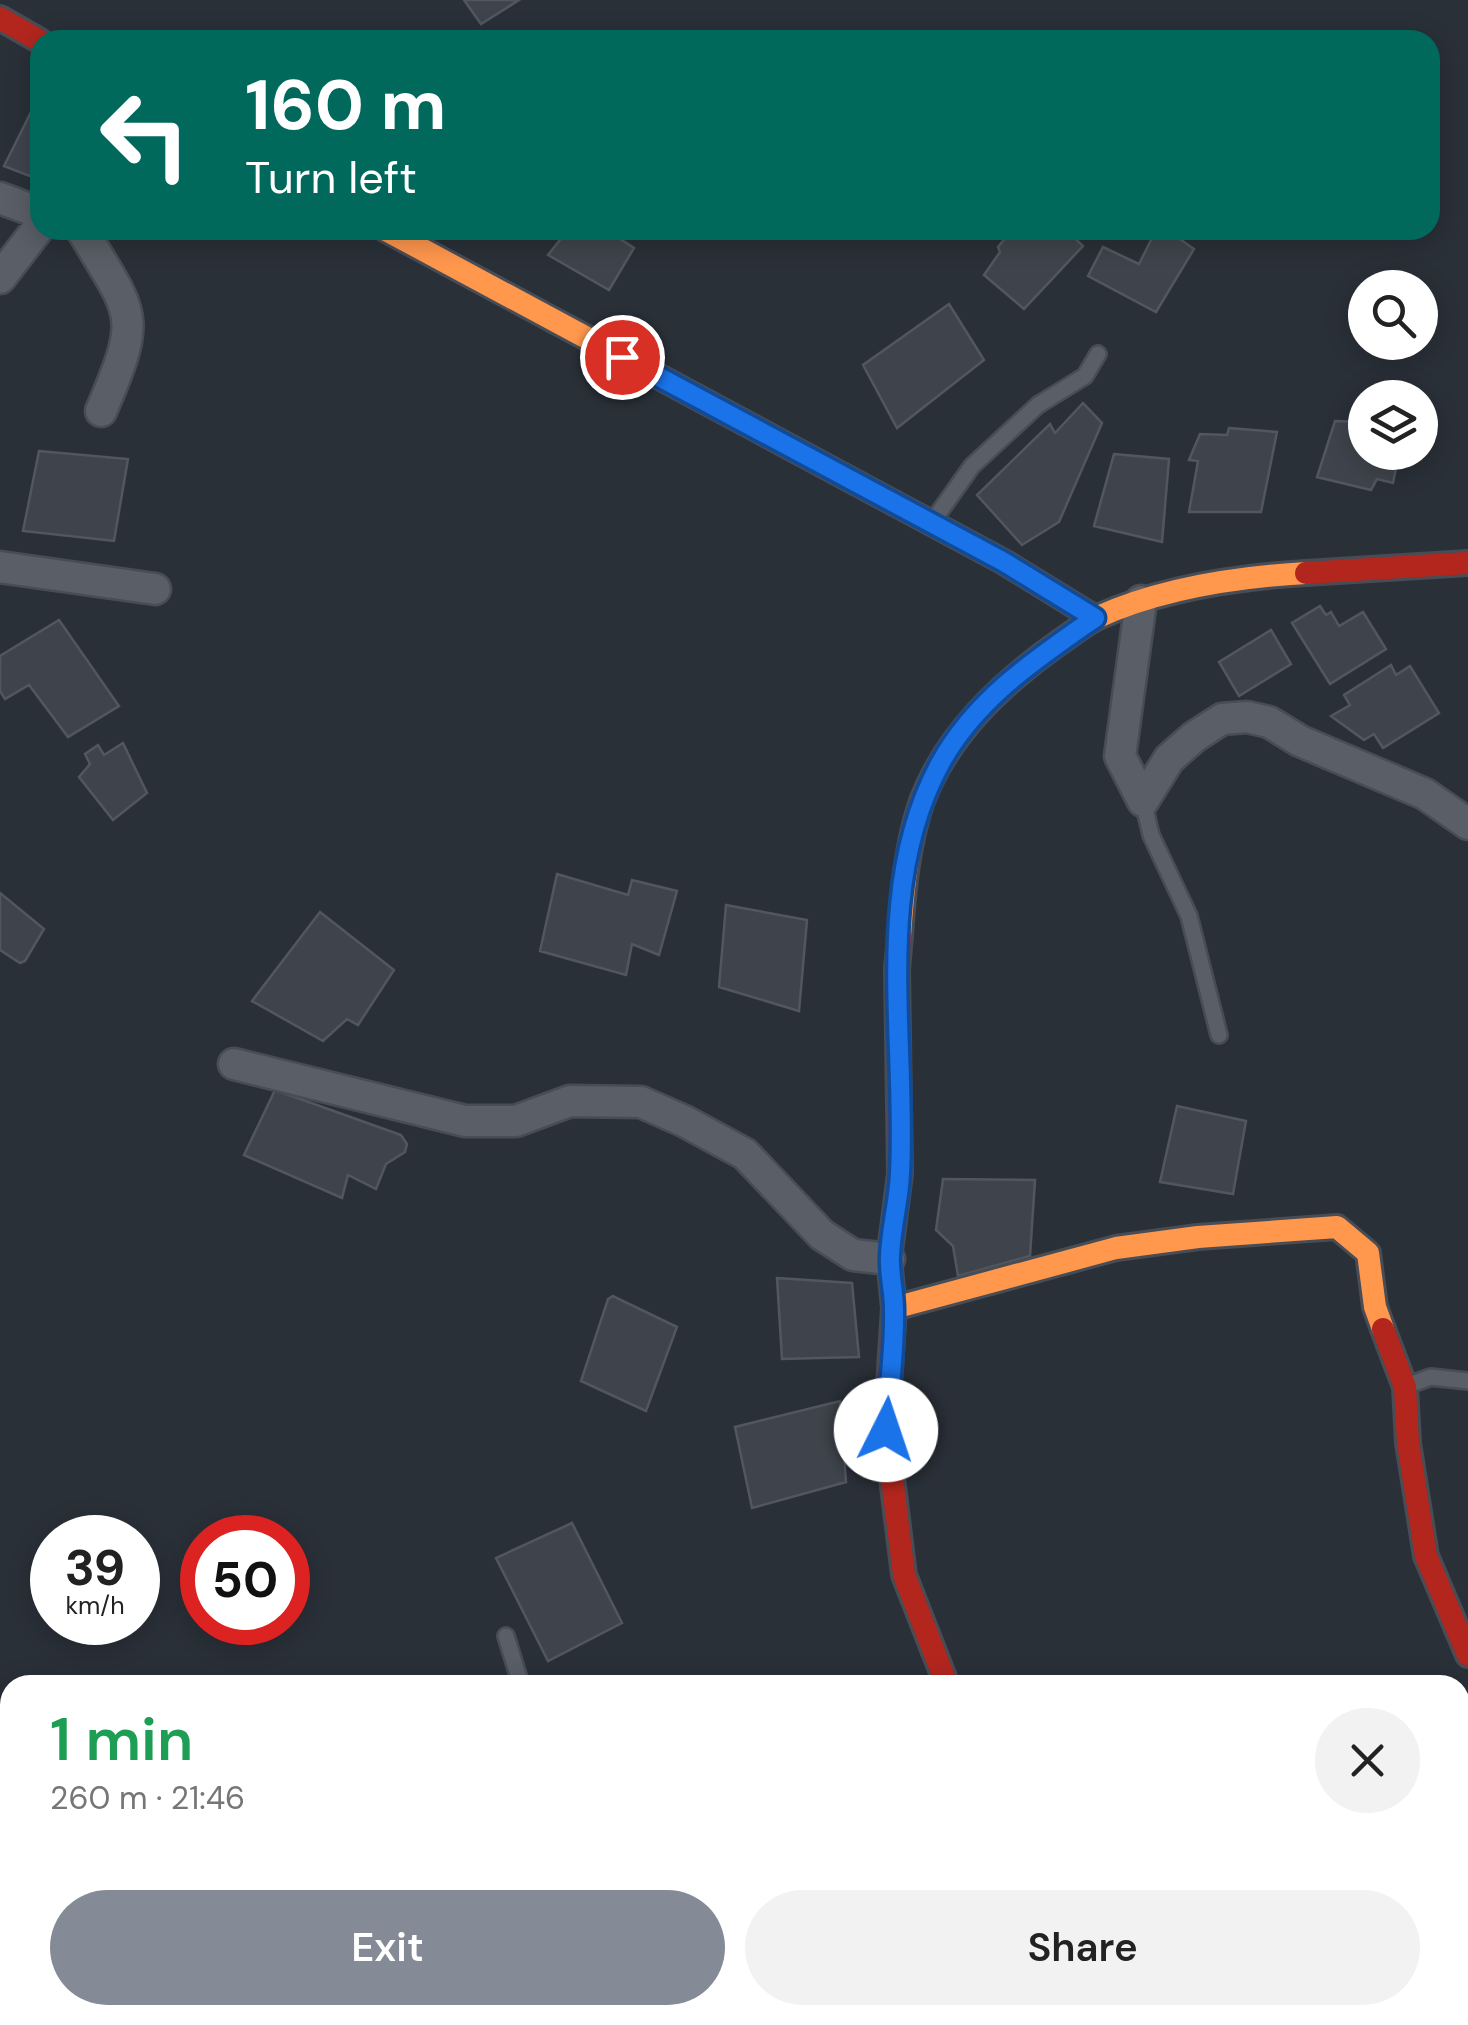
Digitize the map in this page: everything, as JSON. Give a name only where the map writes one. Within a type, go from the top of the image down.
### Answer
[{"type":"street","points":[[0,18],[30,35]]},
{"type":"street","points":[[0,198],[30,209]]},
{"type":"street","points":[[0,278],[30,239]]},
{"type":"street","points":[[88,240],[122,294],[128,314],[128,337],[101,412]]},
{"type":"street","points":[[405,240],[1004,562],[1095,618]]},
{"type":"street","points":[[944,1675],[904,1575],[886,1430],[894,1308],[889,1259],[900,1174],[896,969],[904,879],[922,802],[942,760],[969,722],[1017,672],[1095,618],[1141,601],[1208,584],[1299,573],[1468,563]]},
{"type":"street","points":[[0,568],[155,589]]},
{"type":"street","points":[[1141,601],[1120,756],[1144,801]]},
{"type":"street","points":[[1144,801],[1169,760],[1194,737],[1222,719],[1247,717],[1269,722],[1300,741],[1425,794],[1468,824]]},
{"type":"street","points":[[234,1064],[465,1121],[516,1122],[570,1101],[641,1102],[745,1154],[822,1235],[852,1255],[889,1259]]},
{"type":"street","points":[[894,1308],[1014,1272],[1113,1248],[1187,1236],[1337,1227],[1368,1253],[1375,1308],[1405,1386],[1408,1443],[1426,1556],[1468,1655]]},
{"type":"lane","points":[[931,524],[972,466],[1038,405],[1085,376],[1098,354]]},
{"type":"lane","points":[[1144,801],[1151,835],[1188,916],[1219,1035]]},
{"type":"lane","points":[[1405,1386],[1431,1377],[1468,1381]]},
{"type":"lane","points":[[506,1636],[519,1675]]},
{"type":"building","points":[[464,0],[519,0],[481,24]]},
{"type":"building","points":[[30,114],[30,176],[4,166]]},
{"type":"building","points":[[560,240],[622,240],[634,248],[609,290],[548,255]]},
{"type":"building","points":[[1004,240],[1077,240],[1083,246],[1024,309],[984,275],[1000,252],[998,247]]},
{"type":"building","points":[[1151,240],[1181,240],[1194,249],[1156,312],[1088,276],[1103,247],[1139,264]]},
{"type":"building","points":[[949,304],[984,360],[897,428],[863,365]]},
{"type":"building","points":[[1083,403],[1102,423],[1059,522],[1022,545],[977,495],[1050,424],[1055,433]]},
{"type":"building","points":[[1335,421],[1348,421],[1348,470],[1396,470],[1393,483],[1377,479],[1371,490],[1317,477]]},
{"type":"building","points":[[1229,428],[1277,432],[1261,512],[1189,512],[1198,461],[1189,460],[1200,434],[1227,435]]},
{"type":"building","points":[[39,451],[128,459],[114,541],[23,531]]},
{"type":"building","points":[[1114,454],[1169,459],[1162,542],[1094,526]]},
{"type":"building","points":[[1320,606],[1326,615],[1331,612],[1339,626],[1363,612],[1386,649],[1330,684],[1292,623]]},
{"type":"building","points":[[59,620],[119,706],[68,737],[29,685],[5,699],[0,691],[0,656]]},
{"type":"building","points":[[1271,630],[1291,664],[1239,696],[1219,662]]},
{"type":"building","points":[[1391,665],[1396,675],[1410,666],[1439,713],[1383,748],[1374,734],[1364,740],[1331,716],[1350,705],[1344,695]]},
{"type":"building","points":[[123,743],[147,793],[113,820],[79,777],[90,764],[85,754],[98,745],[104,755]]},
{"type":"building","points":[[557,874],[628,895],[632,880],[677,891],[659,955],[632,944],[626,975],[540,951]]},
{"type":"building","points":[[0,893],[44,929],[20,963],[0,950]]},
{"type":"building","points":[[726,905],[807,920],[799,1011],[719,987]]},
{"type":"building","points":[[320,912],[394,970],[358,1025],[347,1019],[323,1041],[252,1001]]},
{"type":"building","points":[[275,1090],[401,1135],[407,1144],[405,1152],[386,1164],[376,1189],[348,1175],[342,1198],[244,1155]]},
{"type":"building","points":[[1177,1106],[1246,1121],[1233,1194],[1160,1182]]},
{"type":"building","points":[[943,1179],[1035,1180],[1030,1256],[958,1276],[953,1246],[936,1230]]},
{"type":"building","points":[[777,1278],[852,1283],[859,1357],[782,1359]]},
{"type":"building","points":[[613,1296],[677,1327],[646,1411],[581,1381],[608,1299]]},
{"type":"building","points":[[840,1401],[846,1482],[752,1508],[735,1427]]},
{"type":"building","points":[[572,1523],[622,1623],[548,1661],[496,1558]]},
{"type":"traffic: slow","points":[[405,240],[894,503]]},
{"type":"traffic: slow","points":[[900,936],[904,885],[922,801],[946,753],[998,692],[1088,622],[1122,607],[1200,586],[1306,573]]},
{"type":"traffic: slow","points":[[894,1308],[1116,1248],[1198,1237],[1337,1227],[1368,1253],[1375,1307],[1383,1329]]},
{"type":"traffic: jam","points":[[0,18],[30,35]]},
{"type":"traffic: jam","points":[[894,503],[1004,562],[1095,618]]},
{"type":"traffic: jam","points":[[1306,573],[1468,563]]},
{"type":"traffic: jam","points":[[900,936],[900,1174],[889,1259],[894,1308],[886,1430],[904,1575],[943,1675]]},
{"type":"traffic: jam","points":[[1383,1329],[1405,1387],[1408,1443],[1426,1556],[1468,1655]]},
{"type":"route","points":[[622,357],[1004,562],[1095,618],[1017,672],[969,722],[942,760],[922,802],[904,879],[896,969],[900,1174],[889,1259],[894,1308],[886,1430]]}]
